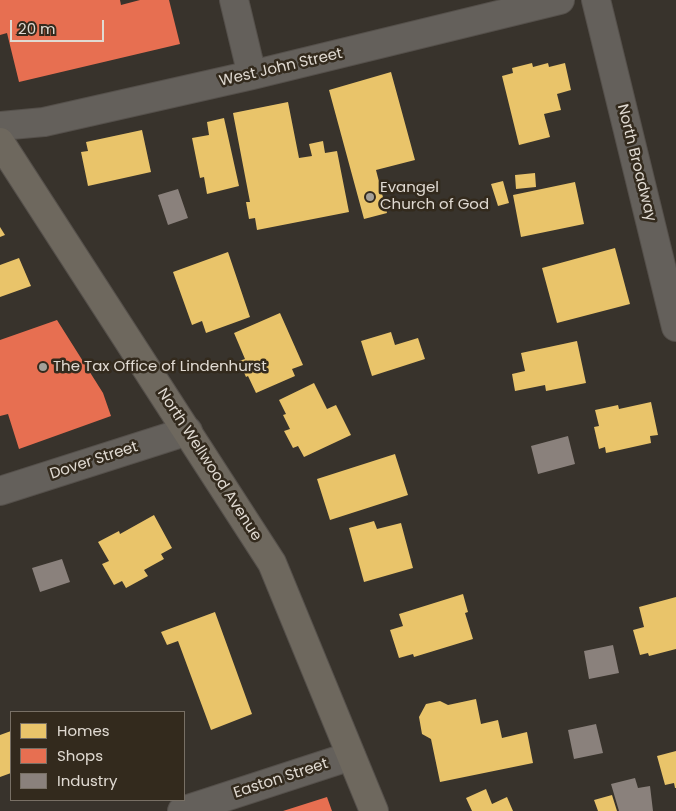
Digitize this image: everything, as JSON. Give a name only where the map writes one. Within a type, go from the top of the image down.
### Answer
[{"type":"main road","name":"North Wellwood Avenue","points":[[0,142],[272,563],[374,811]]},
{"type":"street","points":[[234,0],[252,75]]},
{"type":"street","name":"West John Street","points":[[0,126],[44,122],[252,75],[560,0]]},
{"type":"street","name":"North Broadway","points":[[596,0],[676,327]]},
{"type":"street","name":"Dover Street","points":[[0,491],[188,431]]},
{"type":"street","name":"Easton Street","points":[[182,811],[350,756]]},
{"type":"building: Homes","points":[[532,63],[533,67],[548,63],[549,67],[565,63],[571,90],[557,94],[561,110],[544,114],[550,137],[519,145],[502,76],[513,73],[512,68]]},
{"type":"building: Homes","points":[[391,72],[415,160],[376,170],[387,213],[364,219],[329,90]]},
{"type":"building: Homes","points":[[288,102],[299,158],[312,156],[309,144],[323,141],[325,153],[337,151],[349,212],[257,230],[255,218],[249,219],[246,202],[250,202],[233,113]]},
{"type":"building: Homes","points":[[224,118],[239,186],[207,194],[204,177],[200,178],[192,138],[209,135],[207,122]]},
{"type":"building: Homes","points":[[142,130],[151,172],[88,186],[81,152],[88,151],[86,142]]},
{"type":"building: Homes","points":[[535,173],[536,187],[516,189],[515,175]]},
{"type":"building: Homes","points":[[503,181],[509,203],[498,206],[491,184]]},
{"type":"building: Homes","points":[[575,182],[584,224],[521,237],[513,195]]},
{"type":"building: Homes","points":[[0,227],[5,235],[0,237]]},
{"type":"building: Homes","points":[[615,248],[630,304],[557,323],[542,268]]},
{"type":"building: Homes","points":[[228,252],[250,317],[206,333],[202,321],[192,325],[173,272]]},
{"type":"building: Homes","points":[[19,258],[31,286],[0,297],[0,265]]},
{"type":"building: Homes","points":[[280,313],[303,365],[292,369],[295,376],[256,393],[239,361],[245,359],[234,333]]},
{"type":"building: Homes","points":[[391,332],[395,345],[418,338],[425,359],[372,376],[361,341]]},
{"type":"building: Homes","points":[[577,341],[586,383],[546,391],[545,385],[515,391],[512,374],[525,371],[521,353]]},
{"type":"building: Homes","points":[[314,383],[327,409],[336,405],[351,435],[304,457],[298,446],[293,448],[284,431],[290,429],[283,415],[286,414],[279,400]]},
{"type":"building: Homes","points":[[651,402],[658,435],[650,436],[651,443],[606,453],[605,447],[599,449],[594,427],[599,426],[595,410],[618,405],[619,409]]},
{"type":"building: Homes","points":[[395,454],[408,495],[330,520],[317,479]]},
{"type":"building: Homes","points":[[154,515],[172,548],[161,554],[164,559],[144,570],[148,576],[126,588],[122,581],[114,585],[102,564],[109,561],[98,542],[119,531],[120,534]]},
{"type":"building: Homes","points":[[374,521],[377,529],[401,523],[413,568],[364,582],[349,528]]},
{"type":"building: Homes","points":[[463,594],[468,612],[465,613],[473,639],[414,657],[413,654],[399,658],[390,630],[403,626],[399,614]]},
{"type":"building: Homes","points":[[676,597],[676,649],[649,656],[648,653],[640,655],[633,630],[644,627],[639,607]]},
{"type":"building: Homes","points":[[215,612],[252,714],[211,730],[178,641],[167,645],[161,632]]},
{"type":"building: Homes","points":[[476,699],[481,724],[498,720],[502,738],[527,732],[533,763],[440,782],[431,739],[422,734],[419,717],[426,704],[440,701],[448,705]]},
{"type":"building: Homes","points":[[10,731],[10,773],[0,777],[0,735]]},
{"type":"building: Homes","points":[[676,751],[675,788],[674,783],[665,785],[657,756]]},
{"type":"building: Homes","points":[[486,789],[492,804],[507,797],[513,811],[472,811],[466,798]]},
{"type":"building: Homes","points":[[612,795],[617,811],[598,811],[594,800]]},
{"type":"building: Shops","points":[[0,0],[120,0],[121,5],[140,0],[169,0],[180,44],[19,82],[7,33],[0,35]]},
{"type":"building: Shops","name":"The Tax Office of Lindenhurst","points":[[57,320],[103,393],[111,416],[19,449],[8,414],[0,416],[0,340]]},
{"type":"building: Shops","points":[[327,797],[332,811],[283,811]]},
{"type":"building: Industry","points":[[178,189],[188,218],[168,225],[158,195]]},
{"type":"building: Industry","points":[[568,436],[575,464],[538,474],[531,446]]},
{"type":"building: Industry","points":[[62,559],[70,582],[40,592],[32,568]]},
{"type":"building: Industry","points":[[613,645],[619,673],[589,679],[584,651]]},
{"type":"building: Industry","points":[[596,724],[603,753],[574,759],[568,730]]},
{"type":"building: Industry","points":[[635,778],[638,788],[650,786],[653,811],[619,811],[611,784]]},
{"type":"place","name":"Evangel Church of God","points":[[370,197]]},
{"type":"place","name":"The Tax Office of Lindenhurst","points":[[43,367]]}]
